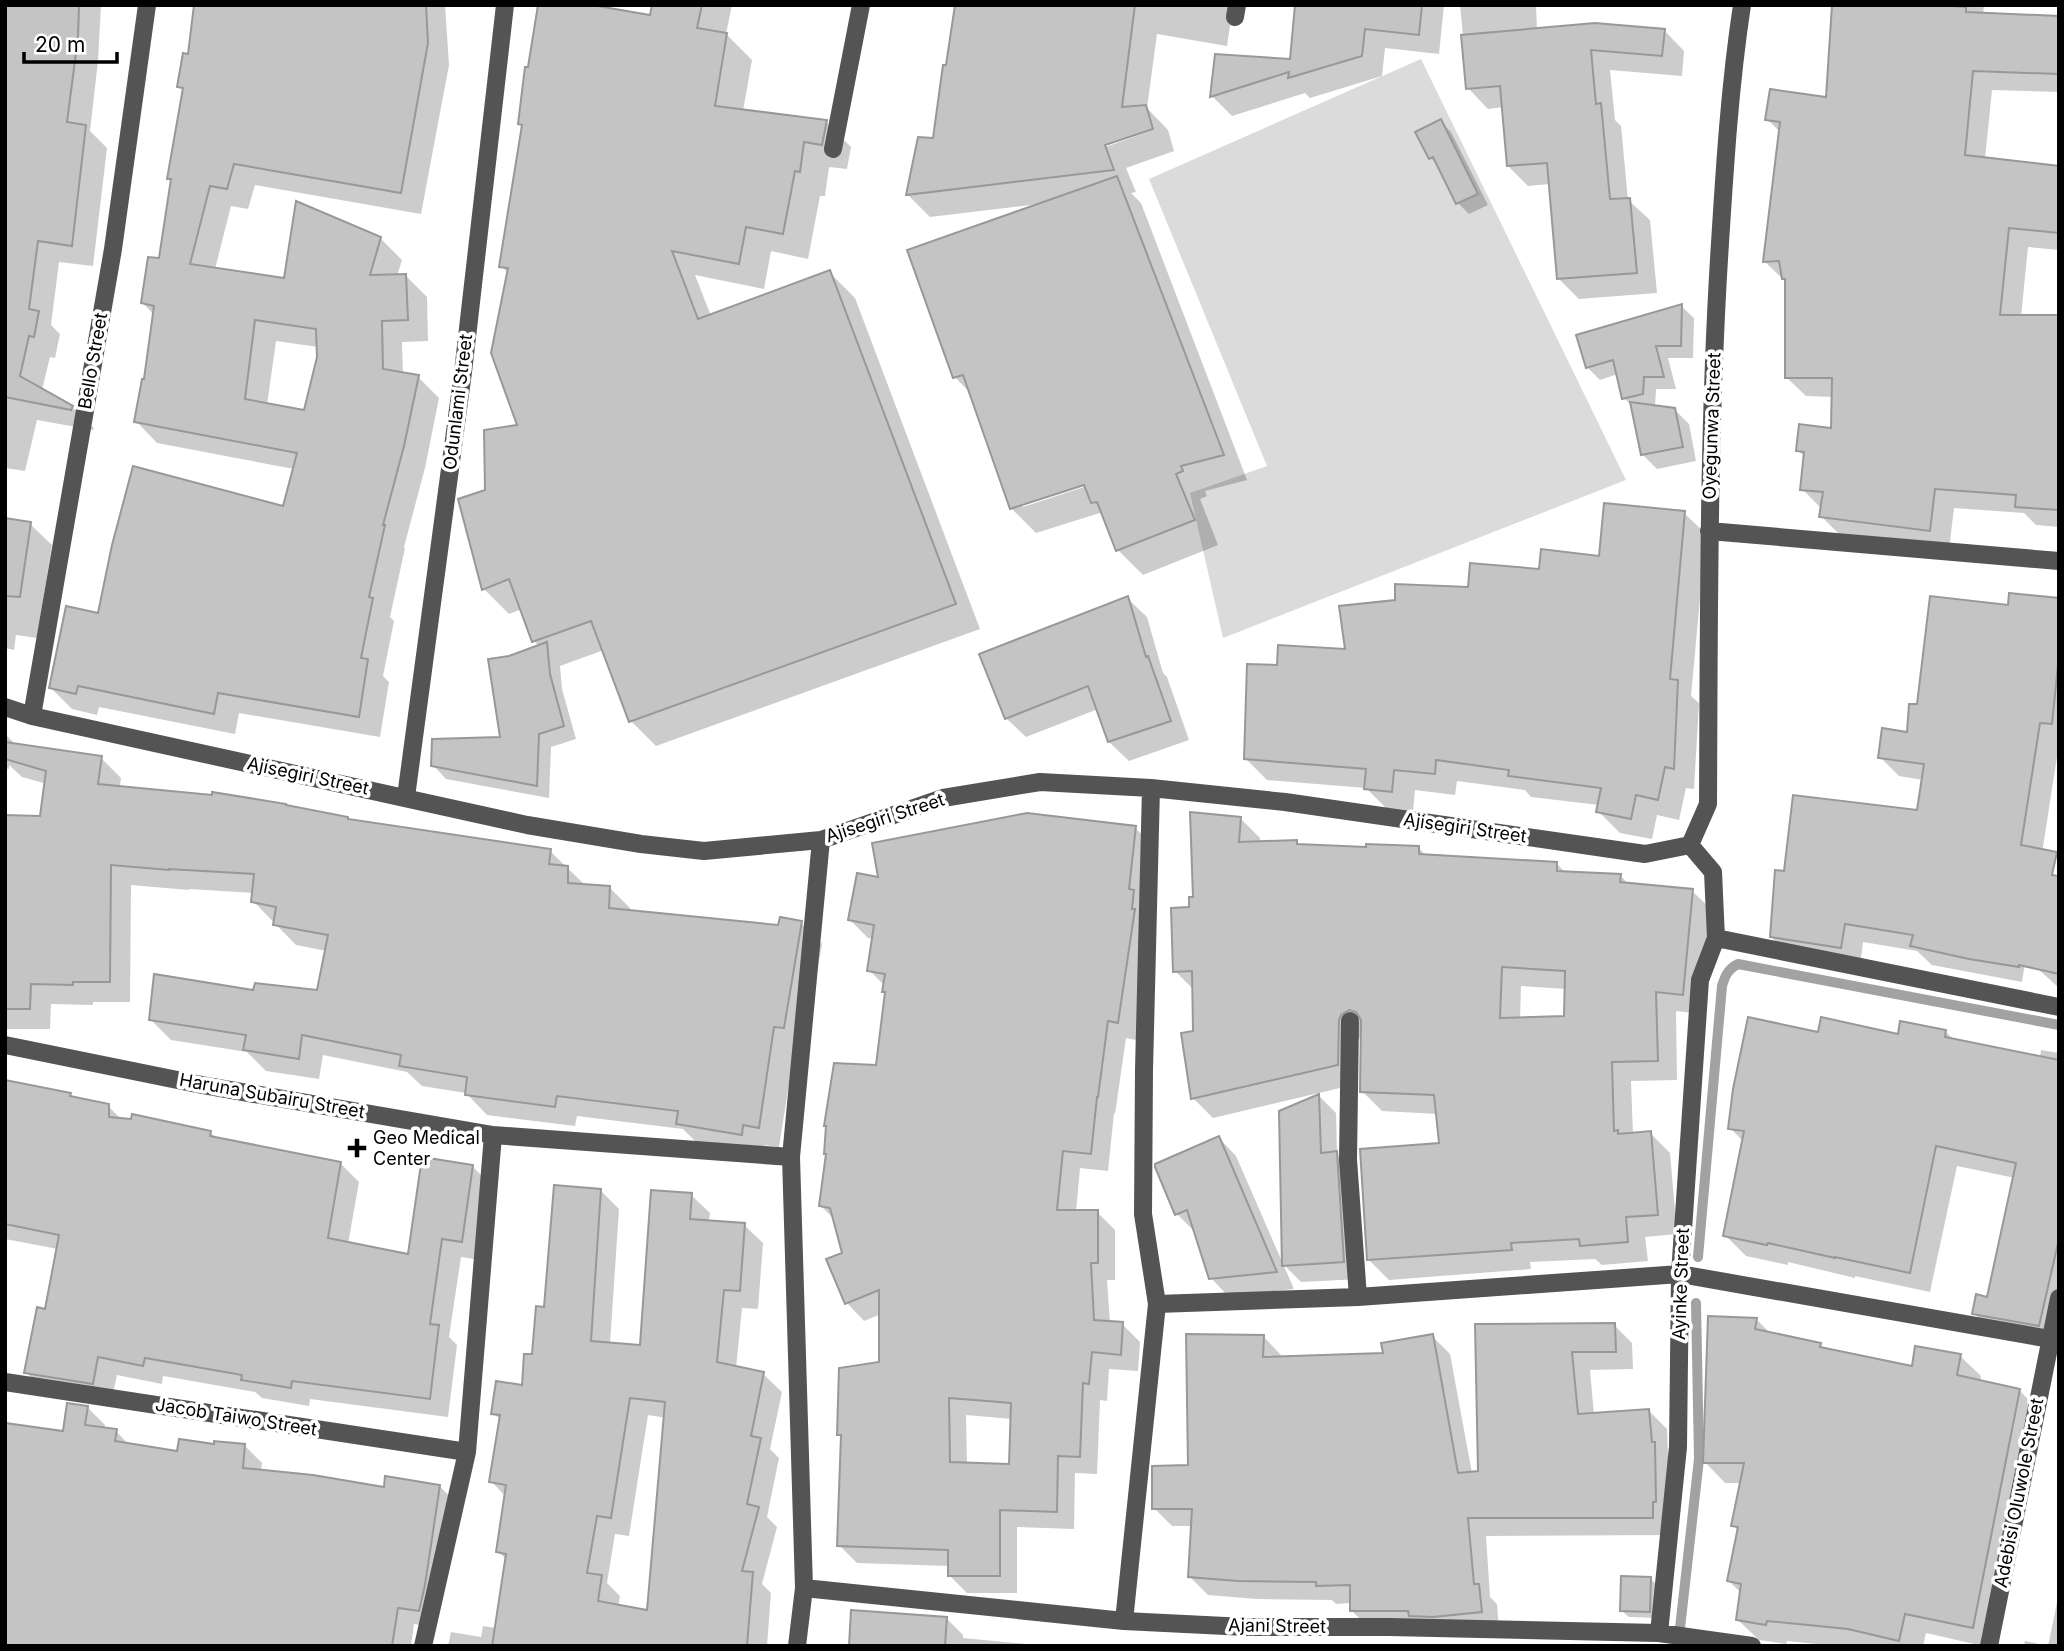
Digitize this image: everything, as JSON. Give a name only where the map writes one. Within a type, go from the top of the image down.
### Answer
[{"type":"street","name":"Bello Street","points":[[32,716],[113,249],[147,5]]},
{"type":"street","name":"Odunlami Street","points":[[406,797],[463,372],[505,5]]},
{"type":"street","points":[[833,149],[861,5]]},
{"type":"street","name":"Oyegunwa Street","points":[[1690,845],[1708,804],[1709,531],[1717,288],[1732,67],[1742,5]]},
{"type":"street","points":[[1709,531],[2059,561]]},
{"type":"street","name":"Ajisegiri Street","points":[[5,707],[32,716],[527,825],[641,844],[704,851],[821,840],[943,798],[1040,782],[1151,788],[1285,802],[1645,855],[1690,845]]},
{"type":"street","points":[[1124,1621],[1157,1304],[1143,1213],[1151,788]]},
{"type":"street","points":[[797,1646],[804,1588],[791,1157],[821,840]]},
{"type":"street","points":[[1690,845],[1713,872],[1716,937],[2059,1007]]},
{"type":"street","name":"Ayinke Street","points":[[1663,1633],[1678,1447],[1680,1274],[1700,980],[1716,937]]},
{"type":"street","points":[[1350,1021],[1348,1160],[1358,1297]]},
{"type":"street","name":"Haruna Subairu Street","points":[[5,1045],[202,1085],[493,1135],[791,1157]]},
{"type":"street","points":[[423,1646],[467,1452],[493,1135]]},
{"type":"street","points":[[1157,1304],[1358,1297],[1680,1274],[2050,1339]]},
{"type":"street","name":"Adebisi Oluwole Street","points":[[1989,1646],[2059,1298]]},
{"type":"street","name":"Jacob Taiwo Street","points":[[5,1382],[467,1452]]},
{"type":"street","name":"Ajani Street","points":[[804,1588],[1124,1621],[1246,1627],[1663,1633],[1752,1646]]},
{"type":"shaded area","points":[[1421,59],[1626,480],[1223,638],[1190,493],[1267,466],[1149,179]]},
{"type":"building","points":[[5,5],[79,5],[78,38],[67,122],[86,125],[72,246],[38,241],[29,309],[39,311],[34,337],[29,336],[20,376],[73,406],[71,410],[5,397]]},
{"type":"building","points":[[194,5],[426,5],[428,43],[401,193],[234,164],[227,189],[210,186],[190,264],[284,278],[296,201],[381,237],[370,275],[406,274],[408,320],[382,321],[383,369],[419,375],[383,525],[369,597],[373,598],[361,658],[368,659],[359,717],[218,693],[214,714],[78,686],[76,694],[49,688],[66,606],[98,613],[112,545],[133,466],[283,506],[297,453],[134,422],[144,379],[154,306],[141,303],[148,257],[159,258],[171,179],[167,179],[183,88],[177,87],[183,53],[188,54]],"holes":[[[255,320],[316,329],[317,357],[304,410],[245,399]]]},
{"type":"building","points":[[538,5],[592,5],[650,15],[652,5],[702,5],[697,28],[727,33],[715,106],[827,120],[822,145],[804,142],[800,172],[795,171],[783,234],[746,227],[739,264],[672,251],[698,319],[830,270],[956,604],[629,722],[591,621],[532,642],[509,579],[482,590],[458,499],[485,490],[484,430],[517,425],[491,353],[508,268],[499,267],[522,125],[518,124],[525,67],[528,67]]},
{"type":"building","points":[[955,5],[1135,5],[1122,107],[1146,105],[1153,129],[1105,145],[1114,170],[906,195],[918,137],[933,138]]},
{"type":"building","points":[[1295,5],[1422,5],[1419,35],[1365,29],[1362,56],[1288,78],[1289,72],[1210,97],[1215,54],[1290,59]]},
{"type":"building","points":[[1832,5],[1937,5],[1966,7],[1966,12],[2059,16],[2059,74],[1973,71],[1965,155],[2059,166],[2059,233],[2009,228],[2000,315],[2059,315],[2059,510],[2015,507],[2016,495],[1935,489],[1930,531],[1819,517],[1823,492],[1800,490],[1804,452],[1796,451],[1799,424],[1831,428],[1832,378],[1785,378],[1785,279],[1782,279],[1779,261],[1763,262],[1780,122],[1765,120],[1770,89],[1826,97]]},
{"type":"building","points":[[1595,23],[1665,29],[1662,56],[1591,50],[1596,104],[1601,103],[1610,199],[1630,198],[1637,273],[1557,279],[1547,163],[1507,166],[1500,86],[1466,89],[1461,35]]},
{"type":"building","points":[[1441,119],[1478,194],[1456,204],[1433,157],[1429,159],[1415,132]]},
{"type":"building","points":[[1117,176],[1224,455],[1181,466],[1183,471],[1176,474],[1195,520],[1116,551],[1097,502],[1091,503],[1084,485],[1010,509],[963,375],[953,378],[907,250]]},
{"type":"building","points":[[1682,304],[1681,346],[1656,346],[1664,377],[1644,377],[1643,394],[1622,399],[1613,360],[1586,368],[1576,335]]},
{"type":"building","points":[[1630,402],[1675,408],[1683,447],[1641,455]]},
{"type":"building","points":[[1604,503],[1685,511],[1670,679],[1678,680],[1674,769],[1665,767],[1658,800],[1636,795],[1631,819],[1596,812],[1601,788],[1508,776],[1509,770],[1436,760],[1435,774],[1394,770],[1392,792],[1364,789],[1366,769],[1244,759],[1247,664],[1277,665],[1278,645],[1345,649],[1339,606],[1395,600],[1395,584],[1468,587],[1470,563],[1539,569],[1541,549],[1599,556]]},
{"type":"building","points":[[5,518],[31,522],[20,597],[5,596]]},
{"type":"building","points":[[2009,593],[2059,598],[2059,655],[2052,724],[2040,723],[2021,845],[2057,852],[2052,875],[2059,876],[2059,974],[1910,946],[1913,935],[1845,924],[1841,948],[1770,937],[1775,870],[1784,871],[1793,795],[1917,810],[1924,764],[1878,758],[1882,728],[1907,732],[1909,704],[1917,704],[1930,596],[2008,605]]},
{"type":"building","points":[[1128,596],[1146,657],[1148,656],[1171,721],[1108,742],[1088,686],[1005,719],[979,654]]},
{"type":"building","points":[[547,642],[550,674],[564,726],[539,734],[537,786],[431,766],[432,739],[500,737],[488,659],[509,656]]},
{"type":"building","points":[[5,742],[102,756],[98,784],[212,795],[212,792],[286,804],[348,819],[551,849],[549,864],[568,866],[568,883],[610,886],[609,908],[778,925],[780,917],[802,921],[784,1028],[774,1027],[759,1128],[743,1125],[742,1135],[676,1124],[678,1111],[557,1096],[555,1107],[465,1095],[467,1077],[399,1066],[401,1055],[302,1035],[299,1059],[243,1050],[246,1035],[149,1020],[154,974],[253,990],[255,983],[317,990],[328,935],[273,925],[276,907],[251,902],[254,874],[111,865],[110,982],[31,984],[30,1009],[5,1009],[5,815],[40,816],[46,771],[5,759]]},
{"type":"building","points":[[1190,812],[1241,817],[1239,842],[1297,840],[1297,844],[1419,846],[1419,854],[1557,862],[1557,871],[1621,874],[1620,882],[1693,889],[1683,995],[1656,992],[1658,1061],[1612,1062],[1614,1131],[1618,1130],[1618,1134],[1651,1131],[1658,1215],[1626,1217],[1628,1242],[1580,1246],[1579,1239],[1511,1243],[1512,1250],[1367,1260],[1360,1149],[1439,1143],[1434,1095],[1360,1092],[1361,1020],[1356,1012],[1349,1010],[1341,1015],[1339,1020],[1338,1065],[1191,1099],[1181,1033],[1193,1031],[1192,971],[1173,972],[1171,908],[1189,907],[1189,897],[1193,897]],"holes":[[[1502,967],[1565,971],[1564,1016],[1500,1018]]]},
{"type":"building","points":[[1027,813],[1136,826],[1129,889],[1134,890],[1132,909],[1135,909],[1118,1023],[1108,1021],[1091,1154],[1063,1151],[1057,1210],[1098,1210],[1098,1263],[1091,1263],[1094,1320],[1123,1322],[1121,1355],[1092,1352],[1089,1384],[1083,1383],[1080,1457],[1058,1456],[1057,1512],[1000,1510],[1000,1576],[948,1576],[948,1550],[837,1546],[841,1435],[837,1435],[839,1368],[879,1362],[879,1290],[845,1304],[826,1259],[842,1253],[830,1208],[819,1206],[826,1154],[824,1126],[834,1063],[876,1065],[885,974],[867,971],[874,925],[848,920],[857,873],[878,877],[872,843]],"holes":[[[949,1398],[1011,1403],[1009,1464],[950,1462]]]},
{"type":"building","points":[[1748,1017],[1818,1032],[1821,1017],[1898,1034],[1900,1021],[1946,1030],[1945,1037],[2059,1060],[2059,1239],[2039,1326],[1972,1314],[1976,1294],[1987,1297],[2016,1163],[1936,1146],[1910,1273],[1723,1236],[1744,1131],[1728,1129],[1733,1089]]},
{"type":"building","points":[[5,1080],[71,1093],[70,1096],[109,1104],[109,1117],[131,1119],[132,1114],[211,1131],[210,1136],[341,1162],[328,1238],[408,1254],[422,1157],[473,1165],[462,1242],[442,1239],[430,1324],[439,1325],[430,1399],[292,1381],[291,1388],[241,1380],[242,1375],[145,1358],[143,1366],[98,1357],[93,1384],[24,1373],[37,1307],[45,1309],[59,1235],[5,1224]]},
{"type":"building","points":[[1319,1094],[1321,1153],[1337,1151],[1344,1262],[1282,1266],[1279,1111]]},
{"type":"building","points":[[1219,1136],[1277,1272],[1209,1279],[1187,1210],[1175,1215],[1155,1164]]},
{"type":"building","points":[[554,1185],[601,1189],[591,1341],[640,1345],[651,1190],[692,1193],[690,1219],[745,1223],[740,1291],[724,1290],[717,1362],[764,1372],[751,1436],[761,1438],[747,1504],[759,1507],[742,1571],[753,1572],[747,1646],[492,1646],[506,1554],[496,1552],[506,1485],[489,1482],[500,1415],[491,1414],[496,1381],[522,1385],[524,1354],[532,1354],[536,1306],[544,1307]],"holes":[[[630,1398],[665,1402],[647,1610],[598,1601],[602,1575],[587,1573],[597,1516],[611,1518]]]},
{"type":"building","points":[[1708,1316],[1757,1318],[1755,1329],[1821,1343],[1820,1347],[1912,1366],[1915,1346],[1961,1354],[1957,1375],[2020,1389],[1973,1628],[1905,1614],[1899,1641],[1848,1629],[1767,1621],[1766,1625],[1736,1620],[1741,1584],[1727,1581],[1738,1527],[1731,1526],[1744,1463],[1703,1463]]},
{"type":"building","points":[[1615,1323],[1616,1352],[1572,1352],[1578,1414],[1649,1409],[1652,1442],[1655,1442],[1656,1502],[1653,1502],[1653,1518],[1468,1518],[1474,1584],[1479,1584],[1482,1612],[1433,1617],[1409,1616],[1408,1611],[1350,1611],[1350,1585],[1316,1586],[1316,1582],[1188,1577],[1192,1509],[1152,1509],[1152,1466],[1188,1465],[1186,1334],[1264,1335],[1263,1357],[1383,1353],[1381,1343],[1433,1334],[1458,1473],[1478,1471],[1475,1324]]},
{"type":"building","points":[[67,1403],[88,1406],[85,1425],[117,1429],[115,1441],[177,1451],[179,1439],[214,1444],[214,1441],[245,1444],[243,1468],[313,1475],[384,1487],[385,1476],[440,1485],[419,1611],[398,1608],[392,1646],[5,1646],[5,1423],[63,1431]]},
{"type":"building","points":[[1621,1576],[1651,1577],[1650,1612],[1620,1611]]},
{"type":"building","points":[[851,1610],[947,1617],[945,1646],[849,1646]]},
{"type":"waterway","points":[[1698,1257],[1722,986],[1727,973],[1738,964],[2059,1025]]},
{"type":"waterway","points":[[1678,1646],[1699,1459],[1696,1303]]},
{"type":"place","name":"Geo Medical Center","points":[[357,1148]]}]
